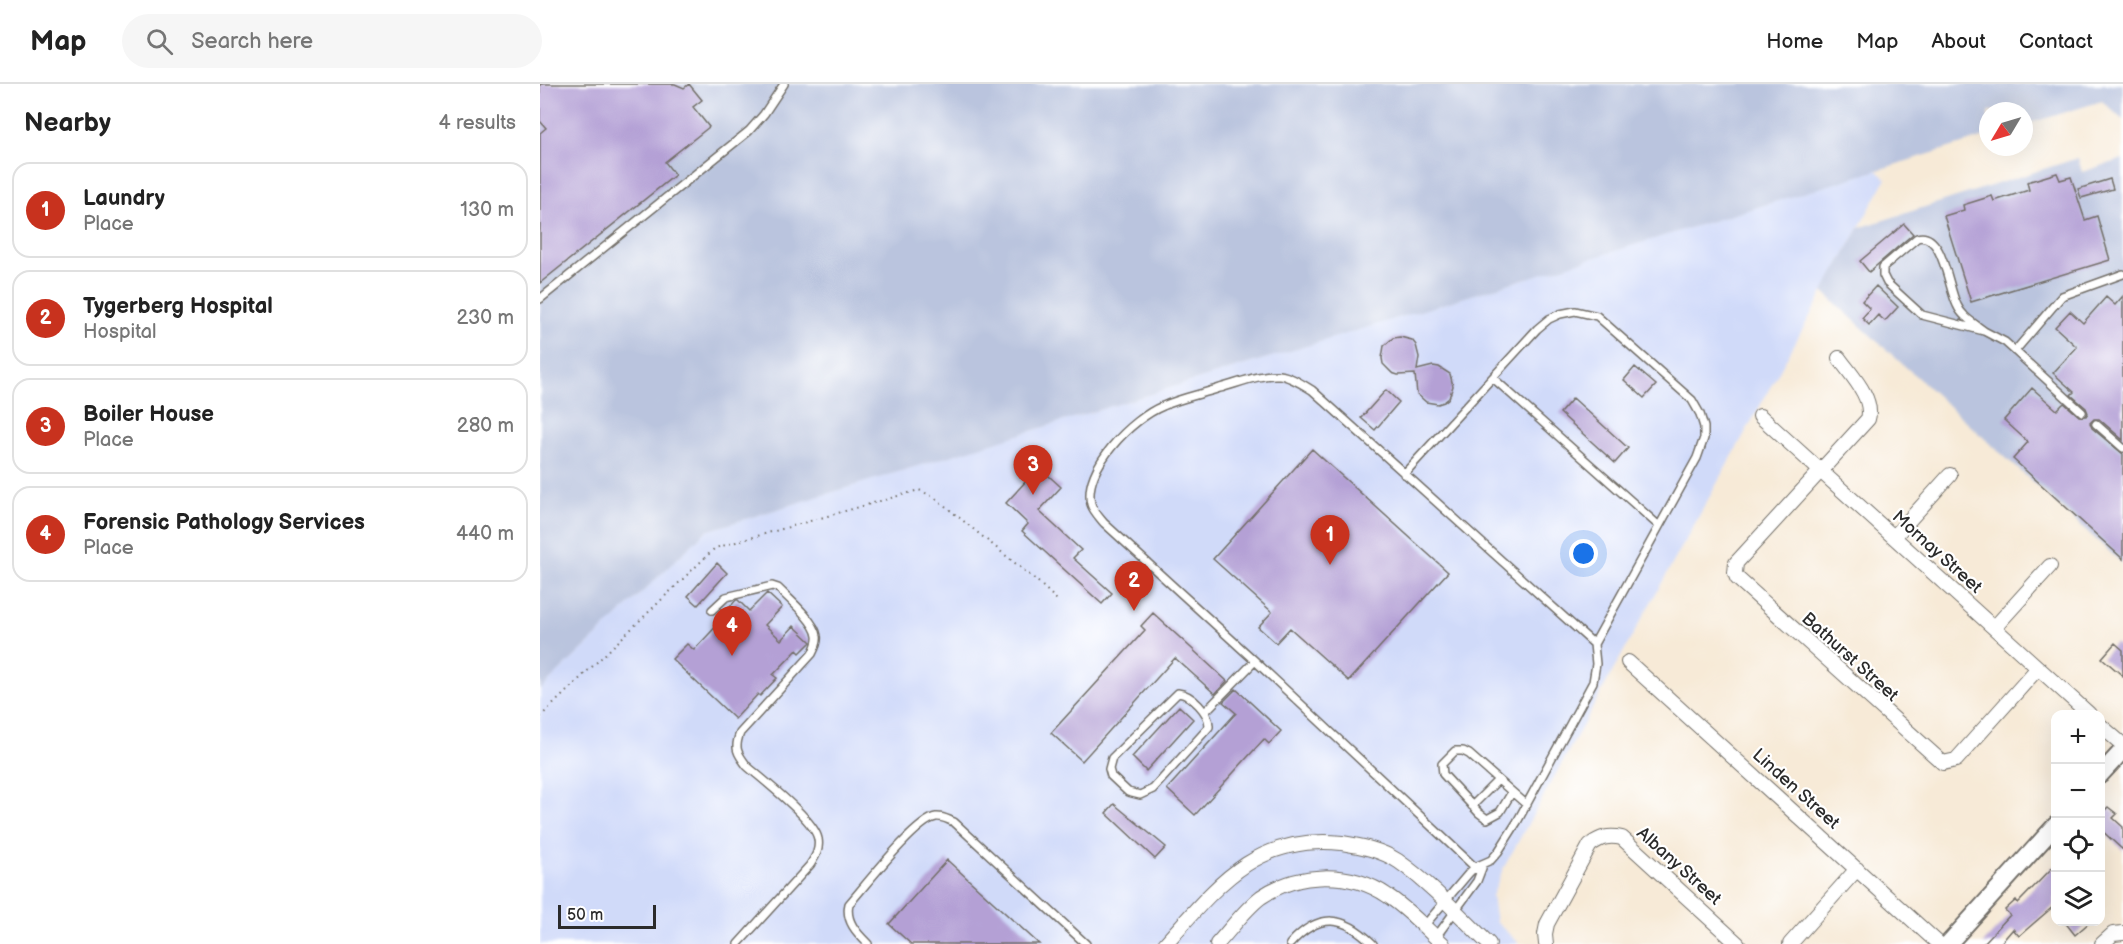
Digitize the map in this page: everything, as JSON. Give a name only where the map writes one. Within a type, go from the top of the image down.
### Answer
[{"type":"street","points":[[1820,471],[1861,428],[1868,419],[1870,410],[1868,401],[1839,358]]},
{"type":"street","name":"Mornay Street","points":[[1760,416],[2085,710]]},
{"type":"street","name":"Bathurst Street","points":[[1820,471],[1736,563],[1735,573],[1740,582],[1944,763],[1956,760],[2038,668]]},
{"type":"street","points":[[1894,537],[1950,475]]},
{"type":"street","points":[[1994,628],[2050,566]]},
{"type":"street","name":"Linden Street","points":[[1629,662],[1939,944]]},
{"type":"street","points":[[2105,729],[2123,745]]},
{"type":"street","points":[[2105,770],[2123,750]]},
{"type":"street","points":[[1948,944],[2051,829]]},
{"type":"street","name":"Albany Street","points":[[1546,943],[1547,924],[1590,846],[1597,840],[1612,836],[1622,838],[1738,944]]},
{"type":"street","points":[[1165,944],[1229,876],[1254,858],[1288,845],[1320,841],[1352,844],[1377,851],[1398,862],[1489,944]]},
{"type":"street","points":[[1790,944],[1857,869]]},
{"type":"street","points":[[1217,944],[1262,897],[1296,881],[1323,877],[1346,879],[1372,887],[1389,896],[1440,940]]},
{"type":"street","points":[[2102,944],[2113,934],[2123,933]]},
{"type":"lane","points":[[540,299],[749,132],[769,108],[784,84]]},
{"type":"lane","points":[[1984,331],[1922,315],[1887,283],[1883,275],[1883,267],[1917,238],[1932,240],[1937,248],[1956,304],[1967,319],[2005,342],[2082,412]]},
{"type":"lane","points":[[2015,351],[2062,296],[2123,274]]},
{"type":"lane","points":[[1404,474],[1537,329],[1549,319],[1575,311],[1601,319],[1692,400],[1704,427],[1704,438],[1697,458],[1594,644],[1596,664],[1593,682],[1527,805],[1498,852],[1491,860],[1484,862],[1450,907],[1440,940]]},
{"type":"lane","points":[[1478,870],[1104,523],[1091,504],[1092,486],[1098,467],[1107,453],[1134,424],[1163,406],[1246,380],[1280,375],[1296,380],[1312,390],[1594,644]]},
{"type":"lane","points":[[1493,378],[1658,525]]},
{"type":"lane","points":[[2096,424],[2123,448]]},
{"type":"lane","points":[[712,610],[726,597],[772,586],[778,588],[813,625],[817,635],[817,644],[812,654],[740,733],[736,743],[739,755],[747,766],[811,824],[818,838],[818,852],[810,865],[738,944]]},
{"type":"lane","points":[[1205,712],[1255,661]]},
{"type":"lane","points":[[1178,693],[1185,695],[1205,712],[1209,724],[1207,730],[1148,792],[1140,795],[1128,792],[1111,776],[1110,764],[1116,752],[1173,695],[1178,693]]},
{"type":"lane","points":[[1512,792],[1500,812],[1491,819],[1487,819],[1443,774],[1442,764],[1455,751],[1463,751],[1498,780],[1512,792],[1527,805]]},
{"type":"lane","points":[[1472,806],[1498,780]]},
{"type":"lane","points":[[868,944],[849,920],[847,912],[849,904],[918,826],[936,817],[944,817],[954,822],[1086,944]]},
{"type":"lane","points":[[1424,926],[1450,907],[1477,881],[1478,870]]},
{"type":"lane","points":[[1290,944],[1306,928],[1328,921],[1340,921],[1351,926],[1373,944]]},
{"type":"path","points":[[540,717],[715,548],[919,490],[934,496],[1057,600]]},
{"type":"shaded area","points":[[540,84],[2123,84],[2123,120],[2102,101],[2033,122],[2033,102],[1979,102],[1979,139],[706,531],[540,690]]},
{"type":"shaded area","points":[[2078,158],[2082,172],[2123,159],[2123,564],[1823,292],[1859,228]]},
{"type":"shaded area","points":[[1877,170],[1886,179],[1503,869],[1492,896],[1496,922],[1520,944],[540,944],[540,690],[706,531]]},
{"type":"building","points":[[540,84],[675,84],[684,88],[689,84],[702,100],[693,107],[709,127],[665,162],[675,175],[540,283],[540,133],[546,128],[540,121]]},
{"type":"building","points":[[2057,173],[2060,180],[2071,177],[2085,220],[2097,216],[2110,260],[1971,302],[1944,216],[1964,210],[1963,205],[1992,196],[1994,201],[2029,190],[2027,182]]},
{"type":"building","points":[[2110,179],[2113,189],[2081,198],[2078,189]]},
{"type":"building","points":[[1904,224],[1913,234],[1869,272],[1860,261]]},
{"type":"building","points":[[1876,286],[1898,307],[1885,321],[1878,315],[1869,325],[1862,318],[1870,309],[1862,301]]},
{"type":"building","points":[[2123,296],[2123,440],[2099,419],[2094,419],[2090,423],[2092,428],[2123,454],[2123,559],[2013,459],[2028,442],[2004,420],[2032,388],[2057,410],[2064,403],[2079,416],[2086,416],[2088,413],[2086,408],[2071,395],[2074,392],[2053,373],[2077,347],[2055,327],[2070,311],[2083,323],[2106,297],[2115,305]]},
{"type":"building","points":[[1393,338],[1412,340],[1416,345],[1419,357],[1417,370],[1433,366],[1450,374],[1453,386],[1449,398],[1444,402],[1438,404],[1426,402],[1417,394],[1415,374],[1398,375],[1392,373],[1383,364],[1384,346]]},
{"type":"building","points":[[1635,367],[1656,385],[1644,398],[1624,380]]},
{"type":"building","points":[[1386,390],[1399,402],[1375,430],[1361,418]]},
{"type":"building","points":[[1573,398],[1628,448],[1615,463],[1560,413]]},
{"type":"building","points":[[1312,449],[1448,572],[1349,681],[1290,628],[1276,643],[1258,627],[1272,612],[1213,559]]},
{"type":"building","points":[[1039,467],[1061,487],[1039,511],[1081,550],[1073,558],[1112,593],[1102,604],[1022,531],[1028,524],[1006,503]]},
{"type":"building","points":[[717,563],[727,573],[698,605],[688,596]]},
{"type":"building","points":[[767,593],[782,607],[765,625],[781,640],[794,626],[811,642],[800,653],[797,650],[773,675],[777,678],[760,696],[758,694],[735,719],[672,659],[687,644],[694,650],[724,618],[722,616],[736,600],[749,611]]},
{"type":"building","points":[[1153,613],[1227,681],[1215,694],[1175,658],[1082,761],[1051,733],[1145,630],[1141,626]]},
{"type":"building","points":[[2115,643],[2123,650],[2123,676],[2102,658]]},
{"type":"building","points":[[1236,689],[1281,731],[1269,744],[1264,739],[1195,815],[1167,789],[1236,713],[1223,702]]},
{"type":"building","points":[[1179,706],[1193,719],[1146,771],[1132,757]]},
{"type":"building","points":[[1114,804],[1166,847],[1155,859],[1106,813]]},
{"type":"building","points":[[2108,807],[2117,814],[2113,818],[2123,827],[2123,850],[2105,834],[2105,810]]},
{"type":"building","points":[[947,860],[1039,944],[911,944],[889,924]]},
{"type":"building","points":[[2051,869],[2051,908],[2019,936],[2013,929],[2000,944],[1983,944],[2010,915],[2005,910],[2016,900],[2018,903]]},
{"type":"building","points":[[2068,926],[2085,926],[2075,935]]},
{"type":"place","name":"Boiler House","points":[[1033,495]]},
{"type":"place","name":"Laundry","points":[[1330,565]]},
{"type":"place","name":"Tygerberg Hospital","points":[[1134,611]]},
{"type":"place","name":"Forensic Pathology Services","points":[[732,656]]}]
